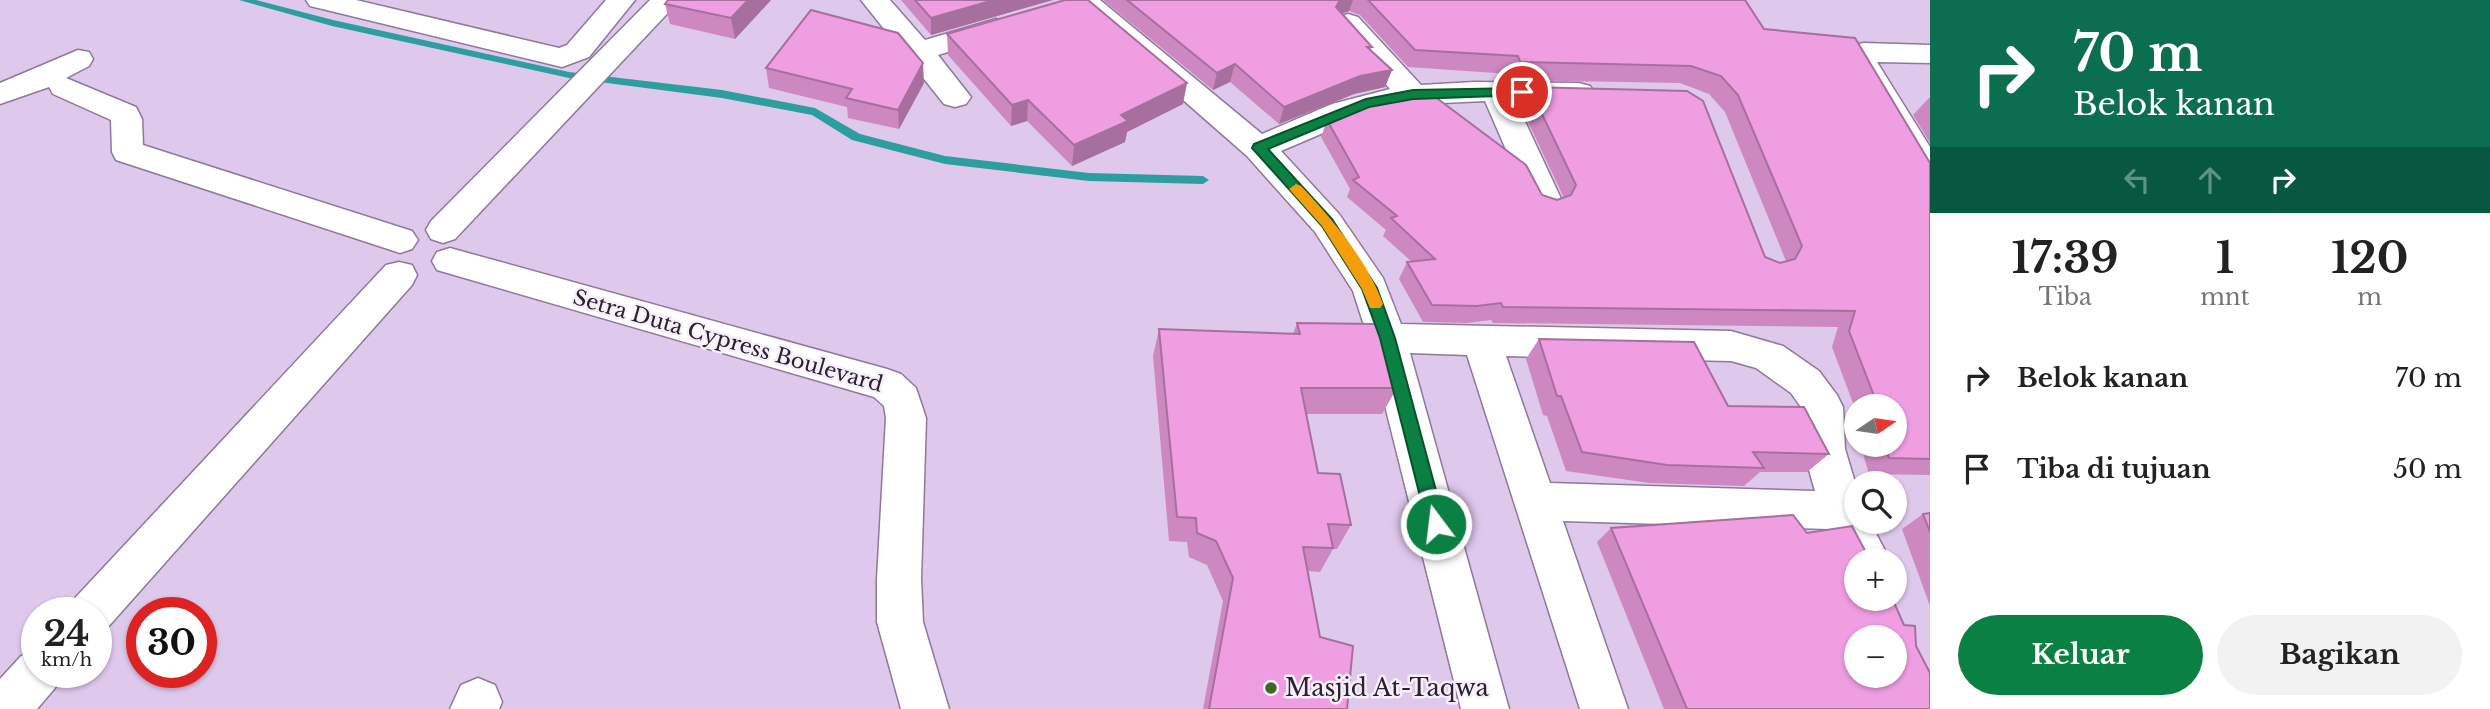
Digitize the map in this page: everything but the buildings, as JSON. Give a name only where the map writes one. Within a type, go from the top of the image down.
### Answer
[{"type":"street","points":[[320,0],[562,58],[578,51],[621,0]]},
{"type":"street","points":[[105,597],[400,258],[413,232],[429,229],[447,245],[666,0]]},
{"type":"street","points":[[875,0],[955,97]]},
{"type":"street","points":[[1076,4],[1259,148],[1327,223],[1370,288],[1388,338],[1485,709]]},
{"type":"street","points":[[919,51],[1022,21]]},
{"type":"street","points":[[1348,23],[1413,94]]},
{"type":"street","points":[[1930,54],[1873,51],[1863,52],[1859,57],[1930,174]]},
{"type":"street","points":[[0,94],[71,73],[125,114],[129,125],[125,141],[128,152],[400,258]]},
{"type":"street","points":[[1496,92],[1546,203]]},
{"type":"street","points":[[1259,148],[1366,103],[1413,94],[1614,94]]},
{"type":"street","name":"Setra Duta Cypress Boulevard","points":[[447,245],[887,385],[902,399],[906,418],[899,579],[900,622],[925,709]]},
{"type":"street","points":[[1388,338],[1731,346],[1769,357],[1804,382],[1823,407],[1824,449],[1842,510],[1862,548]]},
{"type":"street","points":[[1482,341],[1604,709]]},
{"type":"street","points":[[1534,501],[1842,510]]},
{"type":"street","points":[[5,709],[24,688]]},
{"type":"waterway","points":[[244,0],[332,23],[569,75],[722,94],[815,112],[856,137],[945,160],[1089,177],[1203,180]]},
{"type":"slow traffic","points":[[1296,189],[1327,223],[1370,288],[1375,304]]},
{"type":"place","name":"Masjid At-Taqwa","points":[[1271,688]]},
{"type":"route","points":[[1436,524],[1388,338],[1370,288],[1327,223],[1259,148],[1366,103],[1413,94],[1522,92]]}]
